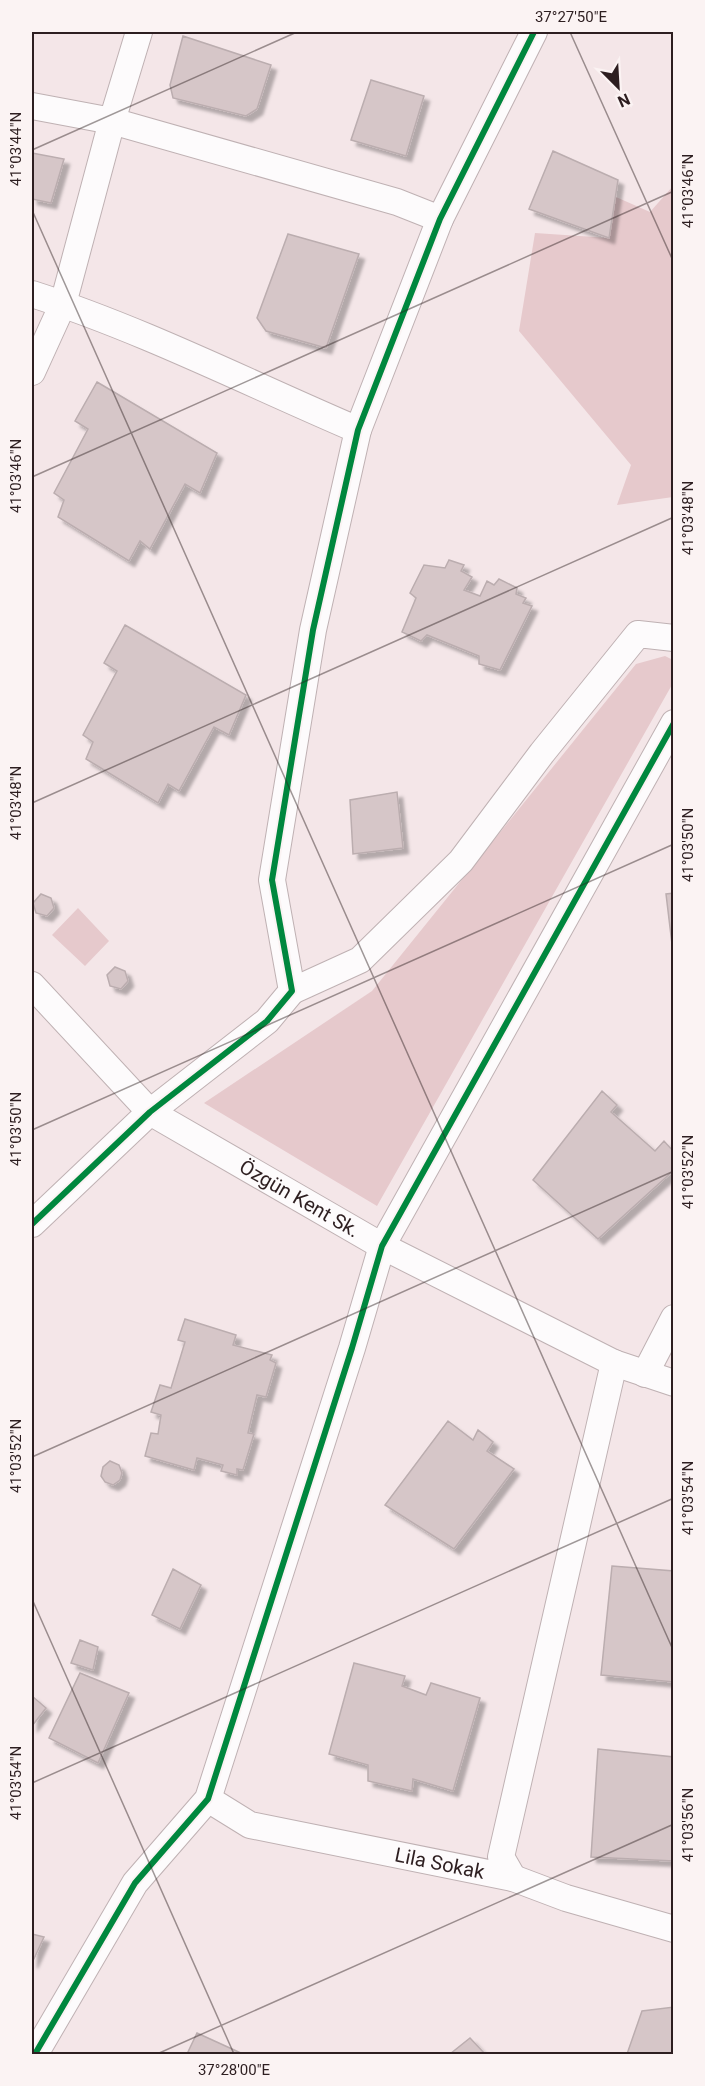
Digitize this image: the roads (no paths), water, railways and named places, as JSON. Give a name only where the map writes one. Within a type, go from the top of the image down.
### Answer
[{"type":"street","points":[[32,372],[63,304],[112,121],[139,32]]},
{"type":"street","points":[[292,990],[272,880],[313,630],[358,430],[440,219],[532,32]]},
{"type":"street","points":[[32,106],[112,121],[397,202],[440,219]]},
{"type":"street","points":[[32,294],[178,349],[358,430]]},
{"type":"street","points":[[32,1224],[150,1112],[267,1021],[292,990],[360,960],[461,861],[638,634],[674,638]]},
{"type":"street","points":[[35,2055],[135,1883],[208,1798],[352,1348],[382,1246],[674,723]]},
{"type":"street","name":"Özgün Kent Sk.","points":[[32,985],[150,1112],[382,1246],[614,1363],[674,1383]]},
{"type":"street","points":[[645,1374],[674,1318]]},
{"type":"street","points":[[513,1878],[501,1857],[614,1363]]},
{"type":"street","name":"Lila Sokak","points":[[208,1798],[250,1825],[513,1878],[566,1898],[674,1929]]}]
